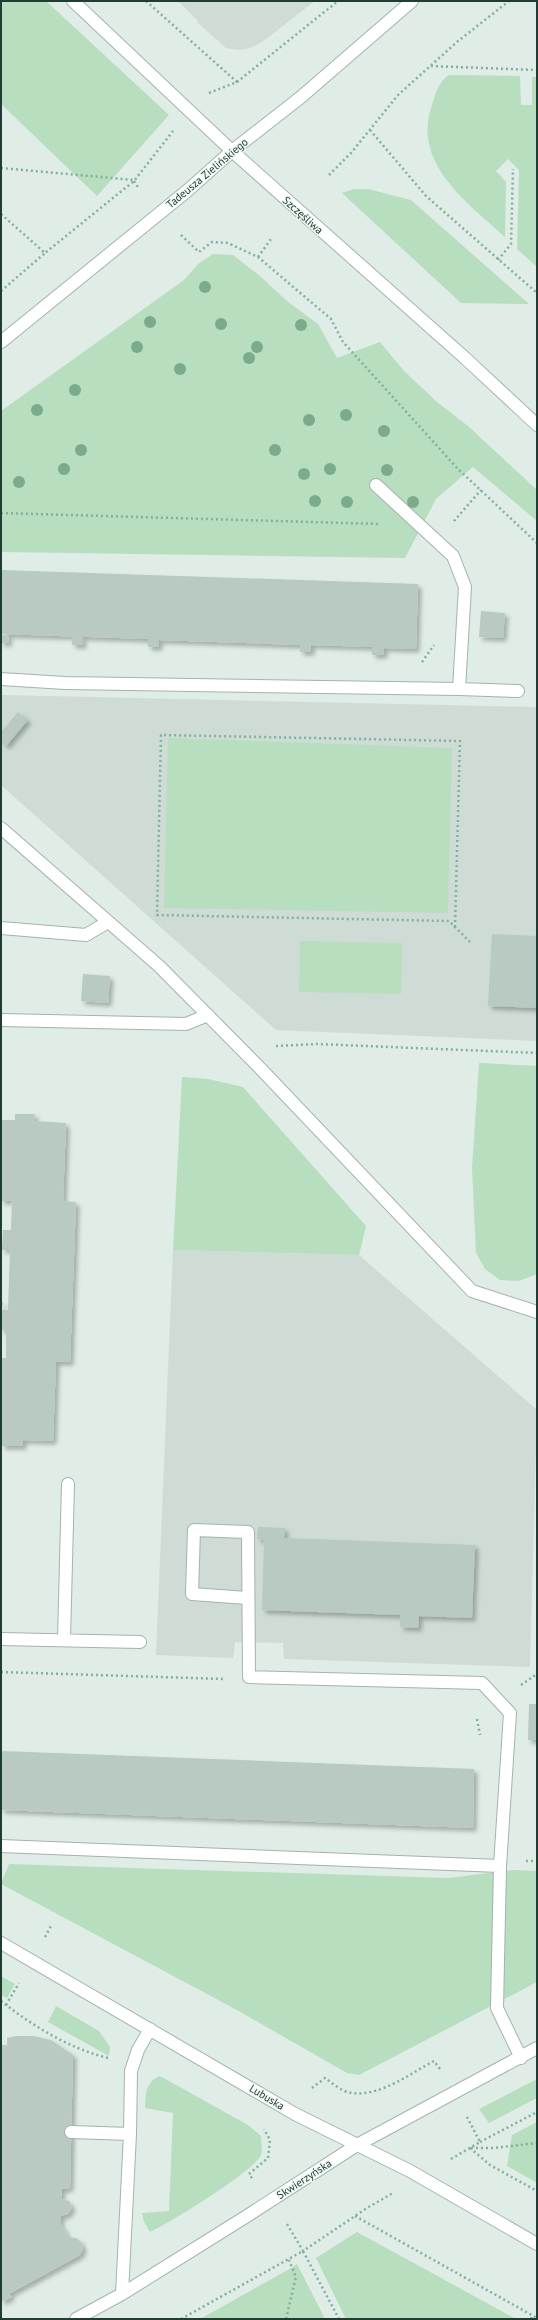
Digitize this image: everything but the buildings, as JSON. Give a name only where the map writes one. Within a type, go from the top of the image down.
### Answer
[{"type":"street","name":"Szczęśliwa","points":[[73,1],[232,151],[465,358],[537,425]]},
{"type":"street","name":"Tadeusza Zielińskiego","points":[[1,342],[187,190],[232,151],[301,98],[412,1]]},
{"type":"street","points":[[376,485],[437,539],[453,556],[465,587],[459,689]]},
{"type":"street","points":[[1,679],[65,683],[518,691]]},
{"type":"street","points":[[1,828],[158,966],[208,1015],[472,1291],[537,1312]]},
{"type":"street","points":[[1,928],[86,935],[108,922]]},
{"type":"street","points":[[1,1020],[186,1024],[208,1015]]},
{"type":"street","points":[[64,1640],[68,1484]]},
{"type":"street","points":[[247,1598],[192,1594],[194,1530],[248,1532],[247,1598],[249,1677],[482,1684],[510,1713],[500,1866],[497,2008],[522,2058]]},
{"type":"street","points":[[1,1639],[140,1642]]},
{"type":"street","points":[[1,1846],[500,1866]]},
{"type":"street","name":"Lubuska","points":[[1,1943],[294,2114],[410,2171],[537,2244]]},
{"type":"street","points":[[122,2294],[130,2134],[131,2070],[138,2050],[150,2029]]},
{"type":"street","name":"Skwierzyńska","points":[[76,2319],[122,2294],[357,2144],[522,2058],[537,2048]]},
{"type":"street","points":[[71,2132],[130,2134]]},
{"type":"path","points":[[146,1],[237,82]]},
{"type":"path","points":[[206,95],[237,82],[338,1]]},
{"type":"path","points":[[329,175],[370,130],[398,95],[430,66],[509,1]]},
{"type":"path","points":[[430,66],[537,70]]},
{"type":"path","points":[[1,291],[134,180],[178,125]]},
{"type":"path","points":[[370,130],[426,196],[537,293]]},
{"type":"path","points":[[1,168],[134,180]]},
{"type":"path","points":[[498,260],[511,244],[513,168]]},
{"type":"path","points":[[134,180],[139,189]]},
{"type":"path","points":[[1,214],[45,253]]},
{"type":"path","points":[[181,235],[199,252],[212,242],[228,243],[258,257],[331,319],[343,342],[458,469],[537,543]]},
{"type":"path","points":[[258,257],[271,239]]},
{"type":"path","points":[[437,539],[481,490]]},
{"type":"path","points":[[1,513],[393,525],[405,511]]},
{"type":"path","points":[[415,666],[422,662],[438,640]]},
{"type":"path","points":[[455,927],[460,741],[161,735],[157,915],[449,921],[455,927],[470,942]]},
{"type":"path","points":[[278,1045],[317,1044],[537,1053]]},
{"type":"path","points":[[1,1672],[227,1679]]},
{"type":"path","points":[[476,1714],[481,1741]]},
{"type":"path","points":[[312,2088],[325,2078],[351,2093],[364,2093],[395,2082],[434,2061],[442,2071]]},
{"type":"path","points":[[451,2159],[537,2112]]},
{"type":"path","points":[[467,2118],[480,2142]]},
{"type":"path","points":[[252,2178],[249,2174],[268,2158],[270,2140],[262,2126]]},
{"type":"path","points":[[470,2148],[494,2148],[537,2143]]},
{"type":"path","points":[[470,2148],[490,2165],[537,2191]]},
{"type":"path","points":[[181,2319],[288,2260],[354,2216],[394,2192]]},
{"type":"path","points":[[354,2216],[537,2318]]},
{"type":"path","points":[[287,2224],[339,2319]]},
{"type":"path","points":[[286,2319],[296,2276],[288,2260]]},
{"type":"path","points":[[531,2319],[532,2315]]},
{"type":"shaded area","points":[[178,1],[315,1],[262,42],[250,48],[239,50],[226,48],[197,22],[198,21]]},
{"type":"shaded area","points":[[1,695],[537,707],[537,1041],[276,1030],[1,785]]},
{"type":"shaded area","points":[[173,1250],[359,1255],[537,1410],[530,1667],[284,1659],[283,1643],[235,1642],[233,1658],[156,1655]]},
{"type":"green space","points":[[1,1],[46,1],[169,115],[97,196],[1,104]]},
{"type":"green space","points":[[449,75],[520,76],[521,105],[532,105],[532,77],[537,77],[537,267],[517,249],[519,170],[508,159],[496,171],[506,182],[505,237],[460,196],[436,163],[429,145],[428,126],[432,105],[438,88],[442,81]]},
{"type":"green space","points":[[354,189],[368,189],[411,200],[529,304],[461,303],[342,193]]},
{"type":"green space","points":[[213,254],[233,255],[260,276],[288,302],[318,324],[337,358],[380,342],[404,371],[437,402],[468,426],[537,490],[537,521],[473,467],[436,499],[405,558],[1,552],[1,411],[184,280],[198,264]]},
{"type":"green space","points":[[168,738],[452,748],[448,913],[164,908]]},
{"type":"green space","points":[[300,941],[402,943],[401,994],[299,992]]},
{"type":"green space","points":[[479,1063],[537,1066],[537,1274],[519,1281],[500,1280],[485,1269],[476,1253],[472,1168]]},
{"type":"green space","points":[[182,1077],[208,1079],[243,1087],[366,1226],[359,1255],[173,1250]]},
{"type":"green space","points":[[9,1864],[448,1878],[515,1870],[537,1871],[537,1982],[359,2075],[347,2073],[237,2010],[1,1884]]},
{"type":"green space","points":[[1,1976],[15,1984],[7,1998],[1,1995]]},
{"type":"green space","points":[[56,2006],[99,2031],[110,2047],[109,2056],[48,2022]]},
{"type":"green space","points":[[160,2076],[248,2125],[261,2136],[262,2150],[260,2157],[253,2165],[226,2186],[191,2209],[150,2232],[144,2222],[142,2213],[169,2211],[173,2113],[145,2108],[147,2089],[151,2082]]},
{"type":"green space","points":[[537,2079],[537,2098],[489,2123],[479,2109]]},
{"type":"green space","points":[[537,2122],[537,2183],[507,2166],[512,2135]]},
{"type":"green space","points":[[357,2232],[516,2319],[346,2319],[316,2258]]},
{"type":"green space","points":[[297,2264],[325,2319],[200,2319],[293,2267]]},
{"type":"tunnel","points":[[1,2129],[71,2132]]}]
